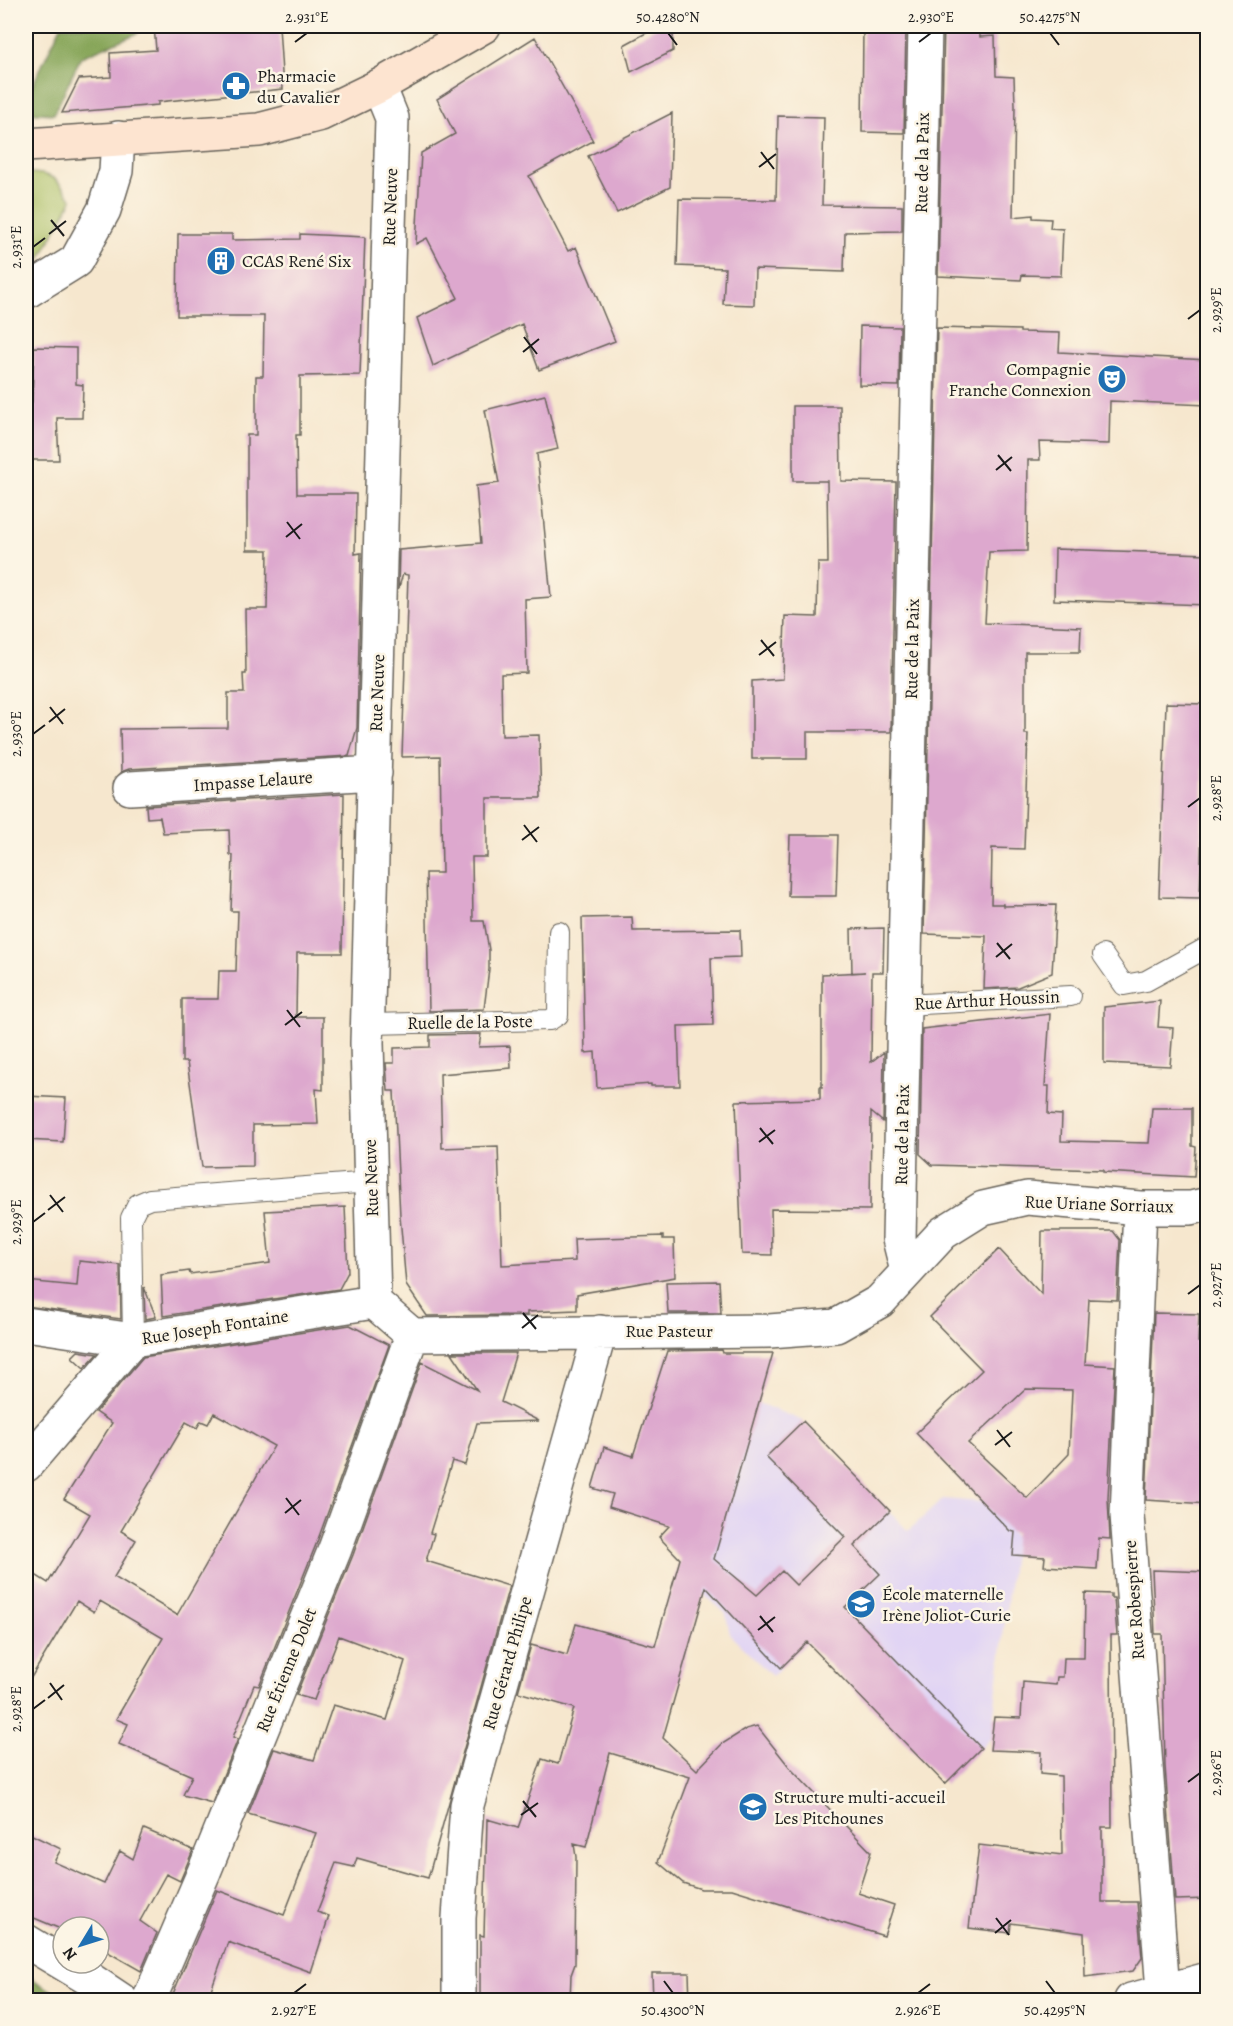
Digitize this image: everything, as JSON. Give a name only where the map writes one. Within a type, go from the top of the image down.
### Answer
[{"type":"street","points":[[26,145],[259,130],[321,114],[379,86],[484,26]]},
{"type":"street","name":"Rue de la Paix","points":[[907,1271],[899,1239],[925,26]]},
{"type":"street","name":"Rue Neuve","points":[[374,1302],[368,1043],[392,118],[379,86]]},
{"type":"street","points":[[26,292],[76,261],[104,210],[116,171],[118,138]]},
{"type":"street","name":"Impasse Lelaure","points":[[130,788],[375,773]]},
{"type":"street","name":"Rue Uriane Sorriaux","points":[[907,1271],[943,1233],[983,1208],[1026,1198],[1140,1208],[1191,1208],[1208,1204]]},
{"type":"street","name":"Rue Robespierre","points":[[1140,1208],[1127,1515],[1163,1991]]},
{"type":"street","name":"Rue Pasteur","points":[[412,1335],[769,1331],[836,1326],[880,1301],[907,1271]]},
{"type":"street","points":[[374,1302],[412,1335]]},
{"type":"street","name":"Rue Joseph Fontaine","points":[[26,1465],[133,1340],[374,1302]]},
{"type":"street","points":[[26,1324],[133,1340]]},
{"type":"street","name":"Rue Gérard Philipe","points":[[459,2001],[459,1918],[467,1805],[600,1332]]},
{"type":"street","name":"Rue Étienne Dolet","points":[[149,2001],[335,1549],[412,1335]]},
{"type":"street","points":[[26,1941],[121,2001]]},
{"type":"street","points":[[1131,2001],[1208,1979]]},
{"type":"lane","name":"Ruelle de la Poste","points":[[369,1024],[550,1020],[558,1015],[559,932]]},
{"type":"lane","points":[[1103,955],[1124,985],[1146,981],[1208,947]]},
{"type":"lane","name":"Rue Arthur Houssin","points":[[904,1005],[1071,996]]},
{"type":"lane","points":[[133,1340],[131,1218],[138,1204],[150,1199],[371,1182]]},
{"type":"shaded area","name":"École maternelle Irène Joliot-Curie","points":[[758,1403],[803,1421],[908,1531],[943,1499],[982,1502],[1015,1536],[991,1738],[945,1784],[808,1642],[772,1676],[730,1635],[726,1614],[704,1594]]},
{"type":"green space","points":[[61,26],[142,26],[138,33],[81,57],[54,114],[26,112],[26,91],[30,90]]},
{"type":"green space","points":[[26,173],[42,174],[54,178],[72,200],[39,261],[26,270]]},
{"type":"green space","points":[[26,1975],[66,2000],[26,2000]]},
{"type":"building","points":[[154,26],[279,26],[283,89],[158,102],[158,105],[62,113],[79,79],[111,77],[110,53],[156,50]]},
{"type":"building","points":[[659,26],[673,26],[673,51],[631,72],[624,45]]},
{"type":"building","points":[[863,26],[906,26],[904,133],[862,132]]},
{"type":"building","points":[[944,26],[979,26],[980,37],[995,36],[996,76],[1014,77],[1013,217],[1033,215],[1033,218],[1051,219],[1050,228],[1063,229],[1061,276],[1022,275],[1021,280],[938,276]]},
{"type":"building","points":[[535,37],[593,141],[529,176],[568,251],[576,247],[615,341],[539,370],[522,324],[433,366],[417,318],[458,298],[427,238],[416,244],[421,153],[455,134],[437,99]]},
{"type":"building","points":[[672,113],[670,187],[617,213],[588,156]]},
{"type":"building","points":[[778,116],[824,117],[822,205],[902,206],[902,231],[845,232],[844,272],[755,269],[754,305],[723,304],[725,268],[677,266],[679,199],[776,200]]},
{"type":"building","points":[[178,234],[232,234],[232,240],[300,239],[300,234],[365,237],[360,375],[300,376],[300,435],[296,435],[297,494],[356,494],[355,554],[361,553],[357,728],[349,756],[129,769],[121,772],[120,729],[228,728],[228,693],[244,693],[245,609],[267,609],[268,550],[247,550],[247,435],[256,435],[256,376],[263,376],[264,316],[177,316]]},
{"type":"building","points":[[860,326],[900,327],[899,386],[859,385]]},
{"type":"building","points":[[937,328],[1060,333],[1059,352],[1208,360],[1208,405],[1110,401],[1109,444],[1039,442],[1040,460],[1028,460],[1027,551],[989,552],[985,623],[1081,627],[1080,652],[1025,652],[1025,734],[1028,734],[1024,849],[992,848],[991,904],[1003,904],[1003,906],[1056,905],[1052,973],[1018,987],[984,989],[986,936],[924,934]]},
{"type":"building","points":[[34,347],[76,348],[76,384],[83,385],[82,418],[57,418],[59,460],[29,460],[29,402],[32,402]]},
{"type":"building","points":[[545,395],[558,449],[537,454],[551,597],[525,599],[527,673],[501,674],[502,736],[539,735],[541,798],[487,798],[487,857],[472,857],[473,921],[484,921],[489,950],[484,1009],[429,1011],[426,873],[442,873],[440,756],[402,757],[408,575],[403,574],[398,590],[399,550],[481,543],[476,486],[499,483],[485,410]]},
{"type":"building","points":[[793,406],[840,406],[841,481],[896,482],[891,732],[807,732],[807,759],[752,759],[752,681],[783,679],[785,616],[817,617],[818,563],[828,563],[827,481],[793,481]]},
{"type":"building","points":[[1055,549],[1208,554],[1208,605],[1054,600]]},
{"type":"building","points":[[1166,703],[1205,704],[1200,898],[1159,897]]},
{"type":"building","points":[[344,794],[342,953],[297,953],[296,1017],[323,1017],[323,1090],[316,1089],[318,1124],[253,1125],[253,1166],[202,1167],[187,1062],[182,1062],[182,999],[218,999],[219,971],[236,971],[238,911],[231,911],[233,855],[230,855],[229,830],[163,833],[160,817],[147,818],[146,806]]},
{"type":"building","points":[[790,835],[838,835],[836,896],[788,896]]},
{"type":"building","points":[[632,917],[633,931],[740,930],[741,957],[711,958],[713,1025],[678,1026],[680,1086],[651,1086],[651,1084],[597,1088],[595,1052],[585,1053],[582,918]]},
{"type":"building","points":[[884,928],[883,972],[872,972],[871,1062],[884,1052],[883,1122],[871,1112],[870,1210],[771,1209],[772,1255],[742,1254],[736,1101],[820,1099],[820,1087],[822,1087],[822,974],[852,973],[851,929]]},
{"type":"building","points":[[1160,1001],[1158,1027],[1173,1028],[1170,1066],[1104,1063],[1104,1007]]},
{"type":"building","points":[[1050,1014],[1045,1086],[1049,1086],[1048,1114],[1062,1115],[1061,1141],[1149,1143],[1152,1108],[1192,1108],[1192,1146],[1196,1147],[1194,1177],[1103,1172],[1103,1170],[932,1165],[920,1154],[922,1029]]},
{"type":"building","points":[[481,1034],[479,1047],[510,1046],[511,1068],[440,1074],[442,1148],[498,1146],[502,1265],[575,1261],[574,1239],[663,1236],[663,1239],[674,1239],[675,1277],[577,1294],[577,1310],[527,1312],[527,1315],[427,1316],[406,1285],[394,1091],[388,1091],[386,1063],[394,1063],[394,1048],[430,1047],[430,1035]]},
{"type":"building","points":[[26,1096],[66,1098],[63,1142],[26,1140]]},
{"type":"building","points":[[345,1207],[348,1272],[339,1289],[163,1316],[161,1275],[189,1271],[190,1274],[270,1263],[265,1211]]},
{"type":"building","points":[[1042,1231],[1113,1231],[1120,1240],[1117,1300],[1089,1299],[1085,1364],[1115,1366],[1108,1498],[1110,1539],[1099,1538],[1097,1569],[1044,1566],[1045,1557],[1013,1555],[1015,1532],[1010,1531],[916,1433],[982,1370],[930,1317],[999,1249],[1041,1294]],"holes":[[[1026,1389],[1072,1390],[1069,1454],[1027,1498],[968,1443]]]},
{"type":"building","points":[[79,1261],[120,1265],[121,1319],[26,1306],[26,1281],[77,1286]]},
{"type":"building","points":[[719,1281],[721,1313],[668,1313],[666,1282]]},
{"type":"building","points":[[144,1287],[156,1317],[145,1319]]},
{"type":"building","points":[[1154,1313],[1199,1314],[1198,1342],[1208,1342],[1208,1504],[1146,1500]]},
{"type":"building","points":[[350,1325],[389,1345],[317,1542],[259,1686],[254,1685],[233,1737],[238,1739],[212,1803],[183,1795],[192,1776],[119,1744],[128,1724],[116,1719],[163,1638],[100,1601],[94,1612],[77,1601],[26,1686],[26,1569],[48,1583],[90,1514],[64,1499],[112,1423],[96,1412],[143,1357]],"holes":[[[214,1413],[274,1446],[177,1615],[114,1577],[136,1540],[121,1531],[186,1422],[197,1428],[201,1421],[208,1424]]]},
{"type":"building","points":[[722,1350],[723,1353],[773,1353],[714,1559],[757,1595],[782,1571],[796,1585],[845,1537],[766,1457],[803,1421],[890,1511],[854,1546],[880,1574],[845,1607],[981,1748],[945,1784],[807,1642],[781,1668],[706,1587],[663,1738],[697,1770],[722,1744],[746,1729],[757,1726],[791,1769],[871,1852],[858,1893],[894,1905],[884,1936],[732,1889],[701,1889],[683,1883],[658,1862],[690,1777],[610,1753],[586,1847],[574,1844],[576,1857],[575,1964],[571,1975],[570,2001],[480,2001],[480,1935],[484,1936],[487,1819],[518,1828],[542,1759],[558,1764],[574,1708],[518,1692],[531,1645],[567,1655],[576,1624],[655,1646],[680,1559],[659,1537],[669,1526],[609,1507],[613,1494],[592,1488],[604,1447],[633,1456],[667,1351]]},
{"type":"building","points":[[78,1351],[97,1354],[84,1368],[72,1357]]},
{"type":"building","points":[[452,1353],[516,1353],[501,1402],[539,1421],[477,1423],[465,1465],[452,1461],[430,1533],[434,1534],[426,1561],[509,1586],[428,1878],[357,1858],[354,1867],[336,1863],[317,1912],[329,1916],[311,1972],[228,1942],[207,2001],[170,2001],[217,1890],[284,1915],[316,1833],[248,1814],[274,1749],[314,1760],[333,1705],[387,1720],[405,1661],[339,1636],[314,1700],[296,1695],[353,1555],[422,1362],[477,1390]]},
{"type":"building","points":[[1152,1570],[1208,1572],[1208,1899],[1175,1900],[1165,1766],[1162,1634],[1155,1634]]},
{"type":"building","points":[[1085,1593],[1111,1594],[1111,1598],[1114,1598],[1117,1635],[1111,1635],[1112,1827],[1102,1827],[1102,1902],[1137,1902],[1142,1958],[1133,1971],[1085,1977],[1084,1933],[1011,1923],[1010,1933],[969,1928],[979,1845],[1062,1855],[1061,1776],[1040,1774],[1041,1752],[990,1750],[994,1717],[1021,1718],[1023,1682],[1056,1685],[1057,1677],[1063,1677],[1064,1658],[1084,1658]]},
{"type":"building","points":[[144,1829],[193,1850],[180,1881],[166,1874],[140,1921],[157,1933],[141,1971],[111,1954],[111,1915],[51,1915],[51,1925],[27,1915],[26,1918],[26,1832],[61,1849],[54,1862],[104,1884],[120,1851],[133,1859]]},
{"type":"building","points":[[652,1973],[689,1973],[690,2001],[653,2001]]},
{"type":"place","name":"Pharmacie du Cavalier","points":[[236,86]]},
{"type":"place","name":"CCAS René Six","points":[[221,261]]},
{"type":"place","name":"Compagnie Franche Connexion","points":[[1112,379]]},
{"type":"place","name":"École maternelle Irène Joliot-Curie","points":[[861,1604]]},
{"type":"place","name":"Structure multi-accueil Les Pitchounes","points":[[753,1807]]}]
